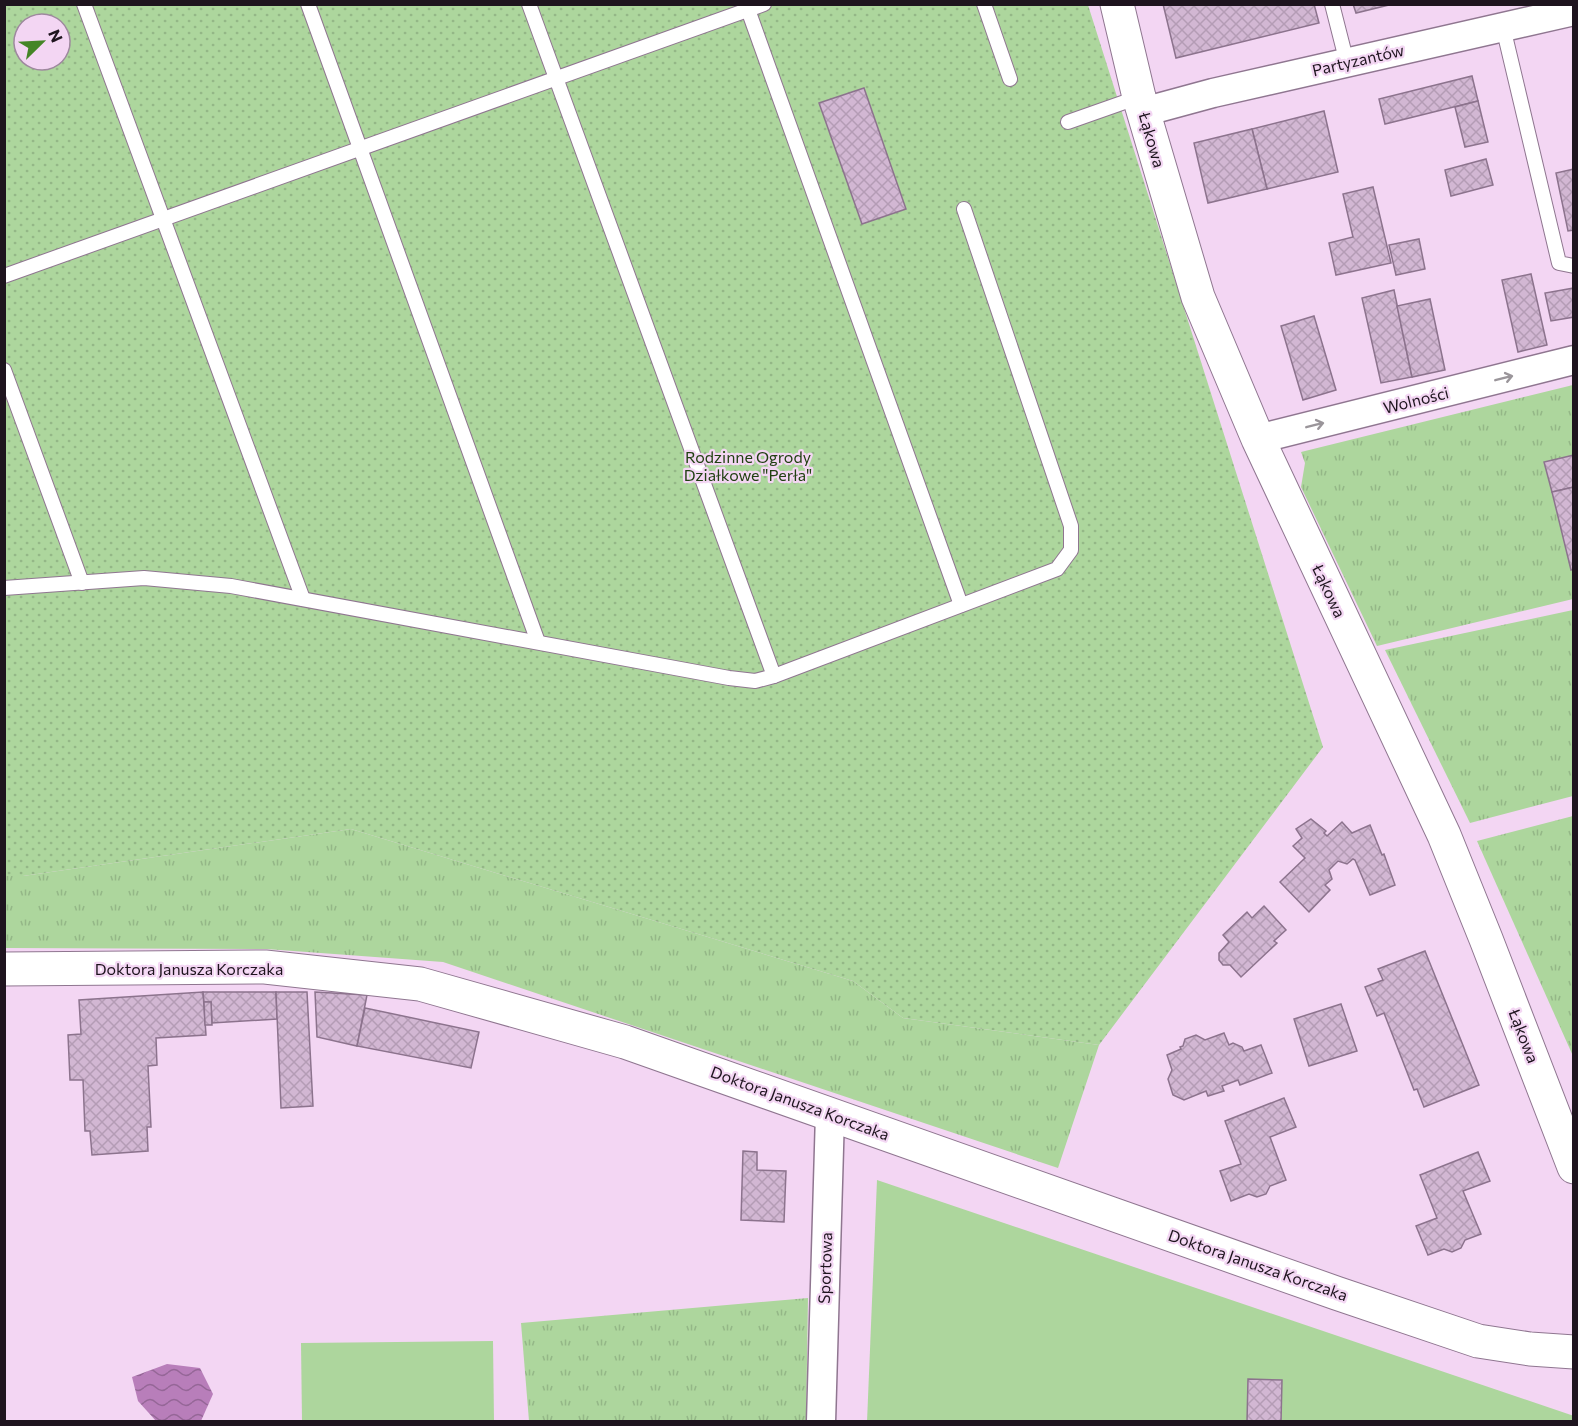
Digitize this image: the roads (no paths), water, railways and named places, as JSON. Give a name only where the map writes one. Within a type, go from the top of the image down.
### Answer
[{"type":"street","name":"Łąkowa","points":[[1117,4],[1141,104],[1198,297],[1258,439],[1444,835],[1574,1167]]},
{"type":"street","name":"Partyzantów","points":[[1141,104],[1213,93],[1503,27],[1539,12],[1574,11]]},
{"type":"street","name":"Wolności","points":[[1258,439],[1574,360]]},
{"type":"street","name":"Doktora Janusza Korczaka","points":[[4,969],[265,967],[420,984],[625,1042],[1478,1341],[1530,1349],[1574,1352]]},
{"type":"street","name":"Sportowa","points":[[821,1422],[830,1114]]},
{"type":"lane","points":[[84,4],[303,599]]},
{"type":"lane","points":[[308,4],[537,642]]},
{"type":"lane","points":[[529,4],[774,676]]},
{"type":"lane","points":[[4,276],[556,80],[747,7],[764,4]]},
{"type":"lane","points":[[984,4],[1010,79]]},
{"type":"lane","points":[[1332,4],[1347,63]]},
{"type":"lane","points":[[747,7],[961,605]]},
{"type":"lane","points":[[1503,27],[1559,262],[1574,266]]},
{"type":"lane","points":[[1068,122],[1141,104]]},
{"type":"lane","points":[[4,588],[144,578],[231,586],[755,681],[774,676],[1057,569],[1071,550],[1071,526],[964,209]]},
{"type":"lane","points":[[4,370],[82,583]]},
{"type":"water","points":[[167,1364],[200,1368],[213,1394],[201,1421],[156,1421],[138,1401],[132,1377]]},
{"type":"park label","name":"Rodzinne Ogrody Działkowe \"Perła\"","points":[[748,466]]}]
